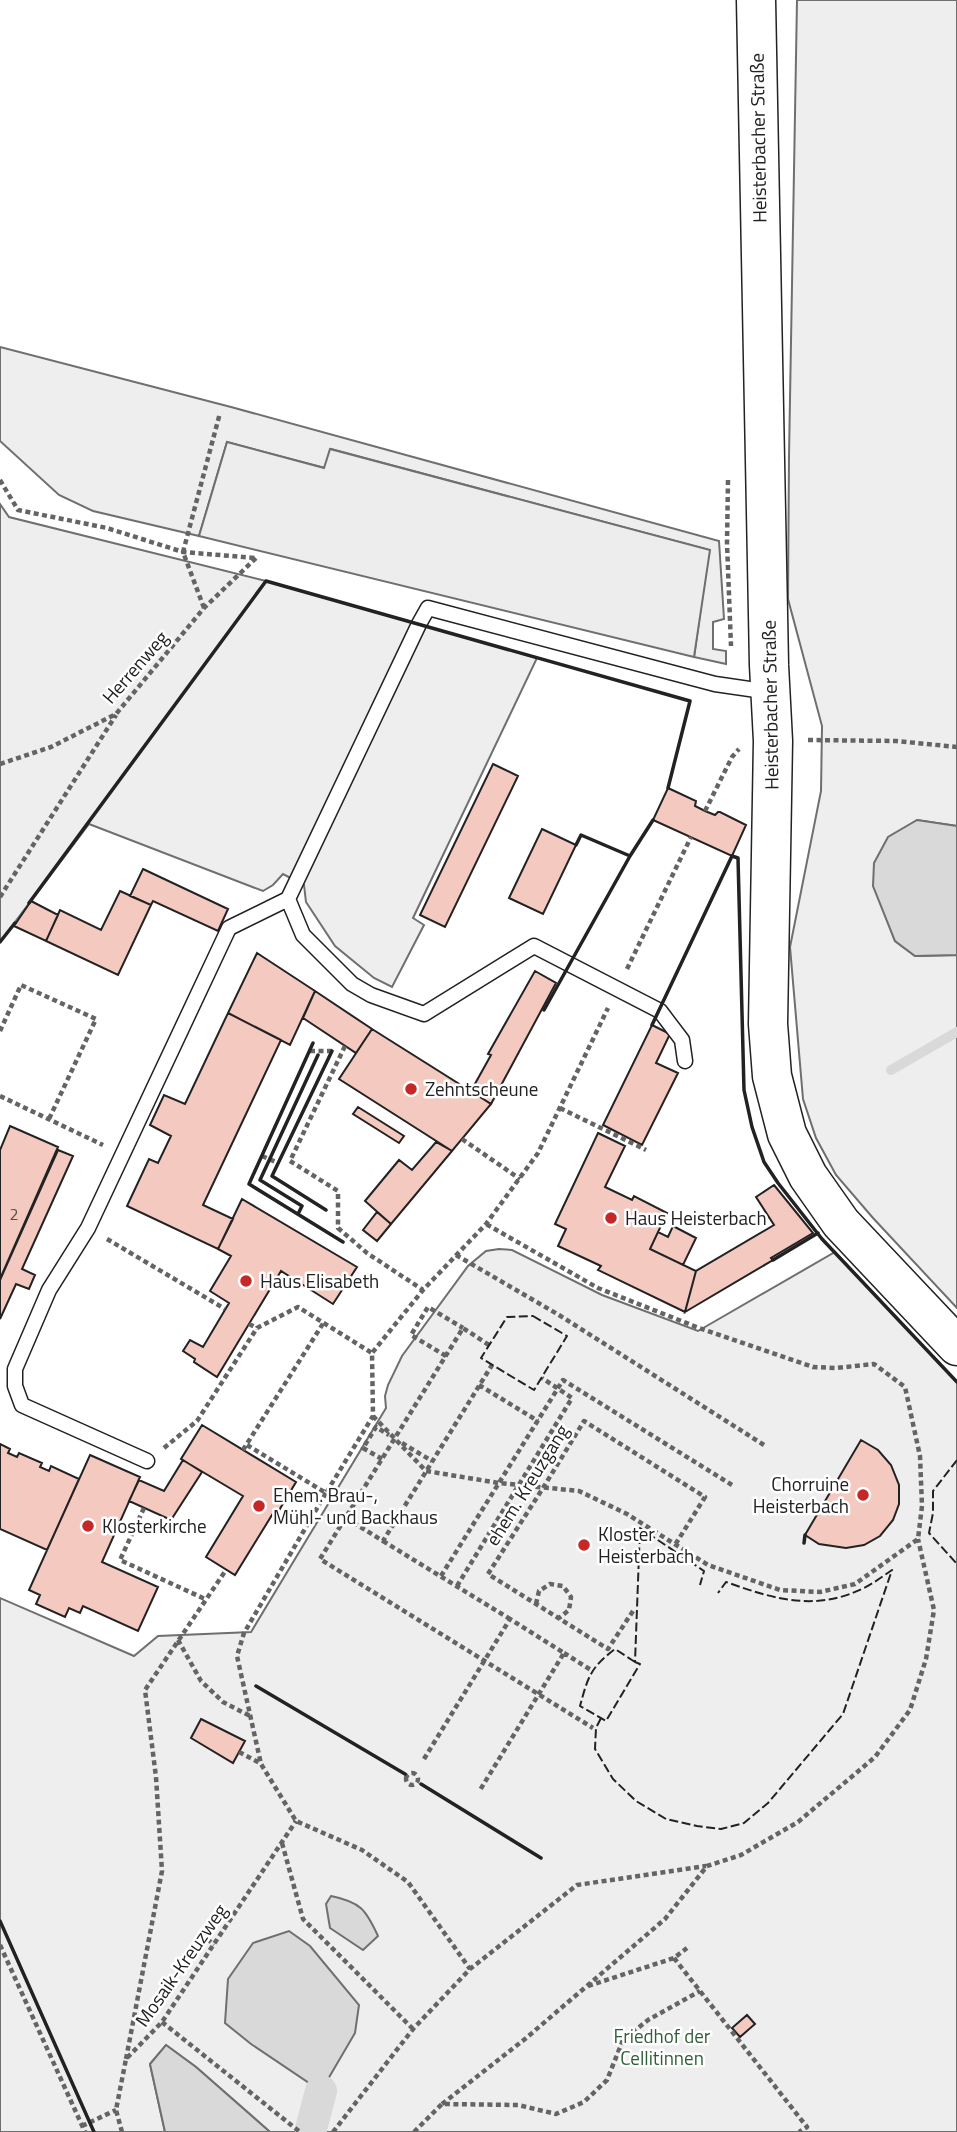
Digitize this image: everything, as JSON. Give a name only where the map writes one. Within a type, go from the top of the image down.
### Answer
[{"type":"main road","name":"Heisterbacher Straße","points":[[756,0],[773,741],[768,1024],[772,1076],[787,1134],[808,1176],[841,1223],[957,1346]]},
{"type":"lane","points":[[147,1461],[22,1405],[15,1386],[15,1369],[49,1290],[88,1228],[229,928],[288,899],[428,608],[715,684],[771,692]]},
{"type":"lane","points":[[288,899],[303,935],[352,984],[371,995],[424,1014],[534,946],[660,1011],[682,1040],[685,1061]]},
{"type":"path","points":[[204,608],[183,552],[220,413]]},
{"type":"path","points":[[0,480],[18,510],[107,528],[183,552]]},
{"type":"path","name":"Herrenweg","points":[[0,764],[51,747],[116,714],[204,608],[256,558],[183,552]]},
{"type":"path","points":[[0,897],[116,714]]},
{"type":"path","points":[[705,811],[732,757],[743,743],[897,741],[957,747]]},
{"type":"path","points":[[470,1969],[408,1882],[362,1850],[296,1821],[261,1764],[237,1656],[244,1633],[373,1416],[372,1353],[423,1290],[486,1224],[538,1153],[691,837]]},
{"type":"path","points":[[0,1031],[21,985],[96,1019],[49,1119]]},
{"type":"path","points":[[345,1046],[290,1161],[338,1191],[338,1228],[368,1254],[423,1290]]},
{"type":"path","points":[[310,1051],[332,1051]]},
{"type":"path","points":[[0,1096],[123,1154]]},
{"type":"path","points":[[560,1108],[646,1150]]},
{"type":"path","points":[[462,1139],[520,1179]]},
{"type":"path","points":[[262,1156],[278,1163]]},
{"type":"path","points":[[333,2132],[413,2029],[470,1969],[577,1885],[707,1866],[741,1855],[798,1822],[875,1757],[910,1710],[926,1659],[934,1610],[918,1538],[922,1506],[920,1456],[905,1387],[874,1364],[836,1368],[813,1367],[699,1328],[598,1288],[486,1224]]},
{"type":"path","points":[[88,1228],[225,1309]]},
{"type":"path","points":[[456,1255],[559,1315],[764,1445]]},
{"type":"path","points":[[147,1461],[197,1422],[257,1328],[298,1307],[372,1353]]},
{"type":"path","points":[[446,1356],[411,1335],[428,1307],[489,1345]]},
{"type":"path","points":[[324,1322],[245,1448],[326,1493]]},
{"type":"path","points":[[249,1324],[257,1328]]},
{"type":"path","points":[[463,1328],[320,1559],[593,1728]]},
{"type":"path","points":[[383,1541],[492,1365]]},
{"type":"path","points":[[541,1378],[572,1398]]},
{"type":"path","points":[[441,1576],[563,1380],[680,1449],[732,1485]]},
{"type":"path","points":[[479,1385],[538,1421]]},
{"type":"path","points":[[457,1586],[578,1389]]},
{"type":"path","points":[[373,1416],[426,1471],[499,1483],[579,1491],[627,1514],[699,1561],[780,1590],[820,1592],[855,1584],[918,1538]]},
{"type":"path","name":"ehem. Kreuzgang","points":[[633,1611],[608,1649],[488,1574],[584,1421],[705,1497],[675,1545]]},
{"type":"path","points":[[642,1429],[646,1424]]},
{"type":"path","points":[[382,1459],[363,1448],[376,1427],[432,1461]]},
{"type":"path","points":[[144,1508],[120,1560],[205,1599]]},
{"type":"path","points":[[346,1518],[591,1670]]},
{"type":"path","points":[[122,2132],[116,2110],[162,1871],[156,1777],[145,1690],[226,1570]]},
{"type":"path","points":[[536,1604],[539,1591],[550,1584],[563,1586],[571,1597],[569,1610],[559,1618]]},
{"type":"path","points":[[424,1759],[510,1619]]},
{"type":"path","points":[[178,1640],[201,1681],[223,1702],[251,1716]]},
{"type":"path","points":[[480,1790],[564,1653]]},
{"type":"path","points":[[239,1752],[261,1764]]},
{"type":"path","name":"Mosaik-Kreuzweg","points":[[126,2059],[162,2022],[296,1821]]},
{"type":"path","points":[[282,1842],[303,1919],[413,2029]]},
{"type":"path","points":[[414,2132],[442,2104],[525,2039],[666,1919],[707,1866]]},
{"type":"path","points":[[201,1933],[214,1945]]},
{"type":"path","points":[[0,1945],[83,2129],[116,2110]]},
{"type":"path","points":[[584,1987],[674,1958],[687,1948]]},
{"type":"path","points":[[674,1958],[807,2127],[799,2132]]},
{"type":"path","points":[[442,2104],[519,2105],[556,2114],[584,2102],[607,2080],[623,2040],[648,2020],[700,1991]]},
{"type":"path","points":[[162,2022],[300,2132]]},
{"type":"green space","points":[[797,0],[957,0],[957,826],[917,820],[885,914],[895,941],[915,956],[957,955],[957,1308],[836,1175],[816,1138],[803,1099],[790,947],[821,791],[822,726],[788,599]]},
{"type":"green space","points":[[0,347],[231,407],[719,541],[724,619],[713,622],[713,649],[726,651],[726,664],[694,657],[709,550],[331,449],[325,468],[227,442],[199,536],[93,511],[59,495],[0,441]]},
{"type":"green space","points":[[0,504],[9,517],[266,581],[537,658],[413,918],[424,925],[392,987],[374,978],[335,946],[306,902],[304,885],[283,874],[263,891],[89,824],[0,942]]},
{"type":"green space","name":"Friedhof der Cellitinnen","points":[[512,1250],[602,1295],[698,1331],[835,1252],[957,1382],[957,2132],[270,2132],[196,2067],[166,2045],[150,2064],[165,2132],[0,2132],[0,1598],[134,1656],[158,1636],[251,1632],[386,1408],[388,1385],[402,1356],[468,1266],[486,1251]]},
{"type":"shaded area","points":[[227,442],[324,468],[330,449],[710,550],[694,657],[199,536]]},
{"type":"shaded area","points":[[917,820],[957,826],[957,955],[915,956],[895,941],[873,886],[874,863],[888,837]]},
{"type":"shaded area","points":[[331,1896],[356,1904],[366,1913],[378,1936],[363,1950],[330,1928],[326,1904]]},
{"type":"shaded area","points":[[289,1931],[310,1946],[359,2005],[355,2033],[321,2091],[251,2044],[225,2023],[228,1979],[253,1943]]},
{"type":"shaded area","points":[[166,2045],[196,2067],[270,2132],[165,2132],[150,2064]]},
{"type":"building","points":[[493,764],[518,776],[445,927],[420,915]]},
{"type":"building","points":[[668,788],[696,801],[695,806],[705,811],[715,815],[720,812],[746,825],[732,856],[653,820]]},
{"type":"building","points":[[542,829],[576,845],[543,914],[509,898]]},
{"type":"building","points":[[143,869],[228,909],[218,931],[153,901],[151,905],[130,896]]},
{"type":"building","points":[[120,891],[151,905],[118,975],[46,941],[60,910],[101,930]]},
{"type":"building","points":[[31,901],[58,915],[46,941],[14,926]]},
{"type":"building","points":[[257,953],[315,991],[290,1045],[228,1013]]},
{"type":"building","points":[[535,971],[556,983],[491,1104],[471,1091],[491,1055],[488,1054]]},
{"type":"building","points":[[315,991],[372,1029],[356,1053],[303,1018]]},
{"type":"building","points":[[228,1013],[281,1040],[203,1205],[233,1219],[218,1249],[127,1206],[149,1159],[158,1163],[171,1136],[150,1125],[164,1095],[185,1104]]},
{"type":"building","points":[[652,1025],[670,1034],[656,1063],[678,1073],[642,1145],[603,1125]]},
{"type":"building","name":"Zehntscheune","points":[[372,1029],[491,1104],[452,1151],[339,1079]]},
{"type":"building","points":[[358,1107],[404,1136],[399,1143],[353,1114]]},
{"type":"building","points":[[10,1126],[58,1147],[0,1279],[0,1150]]},
{"type":"building","name":"Haus Heisterbach","points":[[598,1133],[625,1146],[605,1187],[632,1200],[634,1196],[667,1213],[650,1249],[696,1271],[685,1312],[598,1270],[601,1266],[558,1246],[566,1229],[555,1224]]},
{"type":"building","points":[[436,1142],[452,1151],[391,1224],[365,1201],[399,1160],[412,1170]]},
{"type":"building","points":[[58,1150],[73,1156],[22,1269],[35,1275],[29,1289],[16,1284],[0,1319],[0,1280]]},
{"type":"building","points":[[774,1185],[813,1233],[685,1312],[696,1271],[774,1225],[756,1197]]},
{"type":"building","name":"Haus Elisabeth","points":[[242,1199],[357,1267],[333,1304],[281,1271],[217,1377],[183,1351],[190,1340],[203,1347],[229,1303],[210,1291],[231,1256],[218,1249]]},
{"type":"building","points":[[377,1212],[391,1224],[377,1241],[363,1230]]},
{"type":"building","points":[[673,1226],[696,1238],[683,1265],[650,1249],[658,1232],[668,1237]]},
{"type":"building","name":"Ehem. Brau-, Mühl- und Backhaus","points":[[202,1425],[296,1482],[235,1575],[206,1557],[243,1496],[181,1459]]},
{"type":"building","name":"Chorruine Heisterbach","points":[[861,1440],[878,1450],[891,1465],[899,1485],[899,1504],[893,1520],[880,1536],[864,1545],[846,1548],[819,1544],[805,1535]]},
{"type":"building","points":[[0,1444],[10,1449],[8,1453],[17,1457],[19,1453],[42,1463],[40,1467],[49,1471],[51,1466],[79,1479],[47,1550],[0,1529]]},
{"type":"building","name":"Klosterkirche","points":[[90,1455],[140,1477],[102,1562],[158,1587],[138,1631],[83,1606],[80,1613],[69,1608],[65,1617],[36,1604],[40,1595],[29,1590]]},
{"type":"building","points":[[183,1460],[202,1472],[171,1520],[129,1501],[139,1480],[164,1491]]},
{"type":"building","points":[[201,1719],[245,1741],[233,1763],[191,1738]]},
{"type":"building","points":[[747,2015],[755,2024],[740,2037],[732,2028]]},
{"type":"waterway","points":[[891,1070],[957,1032]]},
{"type":"waterway","points":[[311,2129],[321,2091]]},
{"type":"fence","points":[[533,1316],[567,1336],[534,1390],[481,1358],[507,1317],[533,1316]]},
{"type":"fence","points":[[957,1460],[933,1491],[929,1533],[957,1564]]},
{"type":"fence","points":[[635,1662],[615,1649],[591,1674],[580,1706],[606,1721],[640,1664],[635,1662],[640,1528],[704,1571],[700,1585]]},
{"type":"fence","points":[[601,1718],[596,1728],[595,1749],[613,1779],[636,1801],[666,1819],[721,1829],[744,1823],[768,1803],[843,1714],[892,1570],[864,1588],[829,1600],[778,1598],[726,1582],[718,1593]]},
{"type":"wall","points":[[29,903],[266,581],[690,701],[668,788]]},
{"type":"wall","points":[[630,856],[653,820]]},
{"type":"wall","points":[[544,1010],[630,856],[581,835],[576,845]]},
{"type":"wall","points":[[652,1025],[732,856],[738,858],[744,1090],[752,1127],[764,1162],[822,1239],[957,1382]]},
{"type":"wall","points":[[0,942],[15,923]]},
{"type":"wall","points":[[313,1043],[249,1184],[343,1242]]},
{"type":"wall","points":[[326,1210],[272,1176],[332,1051]]},
{"type":"wall","points":[[298,1214],[302,1206],[260,1180],[318,1055]]},
{"type":"wall","points":[[773,1260],[818,1233]]},
{"type":"wall","points":[[804,1543],[805,1535]]},
{"type":"wall","points":[[256,1686],[405,1774]]},
{"type":"wall","points":[[421,1784],[541,1858]]},
{"type":"wall","points":[[0,1921],[94,2132]]},
{"type":"place","name":"Zehntscheune","points":[[411,1089]]},
{"type":"place","name":"Haus Heisterbach","points":[[611,1218]]},
{"type":"place","name":"Haus Elisabeth","points":[[246,1281]]},
{"type":"place","name":"Chorruine Heisterbach","points":[[863,1495]]},
{"type":"place","name":"Ehem. Brau-, Mühl- und Backhaus","points":[[259,1506]]},
{"type":"place","name":"Klosterkirche","points":[[88,1526]]},
{"type":"place","name":"Kloster Heisterbach","points":[[584,1545]]}]
